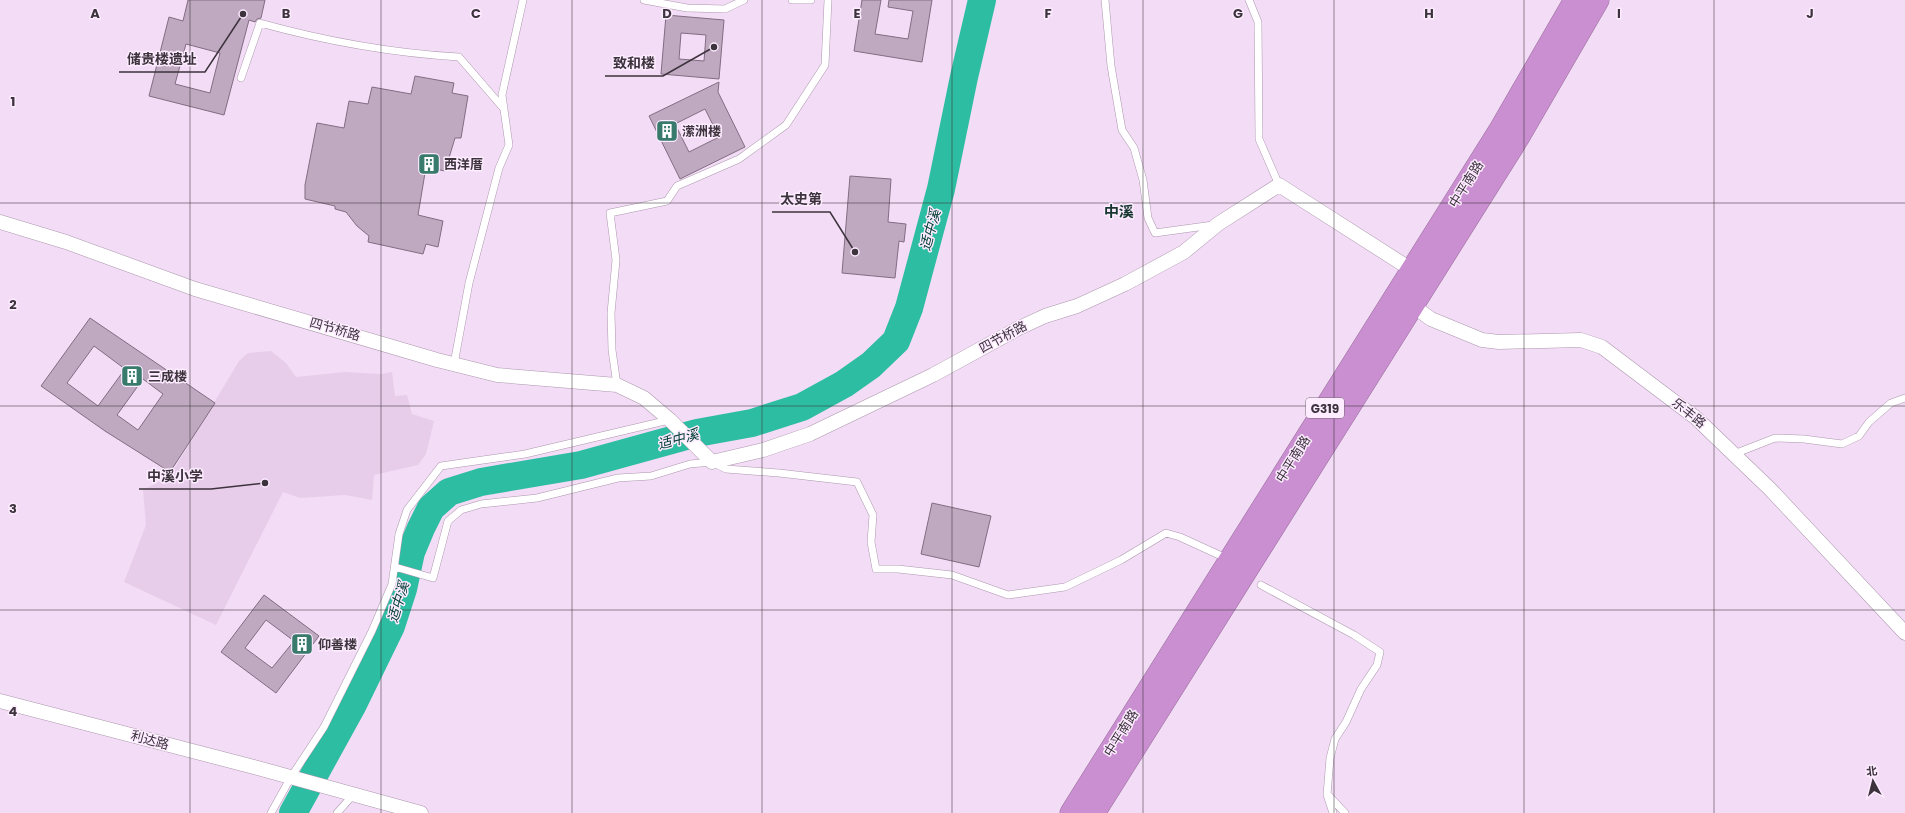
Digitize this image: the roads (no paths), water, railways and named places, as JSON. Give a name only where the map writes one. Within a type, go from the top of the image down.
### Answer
[{"type":"highway","name":"中平南路","points":[[1071,813],[1501,128],[1576,0]]},
{"type":"highway","name":"G319","points":[[1094,813],[1518,138],[1598,0]]},
{"type":"street","name":"四节桥路","points":[[0,222],[66,242],[195,289],[454,364],[497,375],[617,385],[644,398],[670,420],[712,462],[769,448],[832,424],[934,375],[1017,329],[1045,316],[1077,306],[1143,274],[1184,252],[1218,224],[1279,185]]},
{"type":"street","points":[[1279,185],[1412,270]]},
{"type":"street","name":"乐丰路","points":[[1413,306],[1431,319],[1482,340],[1499,342],[1581,340],[1602,347],[1696,418],[1770,489],[1905,632]]},
{"type":"street","name":"利达路","points":[[0,701],[350,794]]},
{"type":"street","points":[[350,794],[420,813]]},
{"type":"lane","points":[[454,364],[469,284],[499,168],[509,145],[502,95],[523,0]]},
{"type":"lane","points":[[644,0],[687,8],[725,9],[744,0]]},
{"type":"lane","points":[[792,0],[811,0]]},
{"type":"lane","points":[[617,385],[612,350],[611,313],[616,260],[610,213],[667,201],[677,186],[739,159],[786,125],[824,65],[828,0]]},
{"type":"lane","points":[[1105,0],[1111,66],[1122,130],[1134,148],[1143,180],[1148,218],[1154,233],[1218,224]]},
{"type":"lane","points":[[1249,0],[1258,22],[1259,139],[1279,185]]},
{"type":"lane","points":[[241,78],[260,23],[337,43],[422,55],[459,57],[504,110]]},
{"type":"lane","points":[[1734,454],[1775,438],[1804,438],[1842,444],[1859,436],[1869,422],[1891,403],[1905,398]]},
{"type":"lane","points":[[271,813],[295,779],[324,727],[372,631],[390,589],[396,567],[399,534],[407,510],[441,466],[525,454],[670,420]]},
{"type":"lane","points":[[396,567],[433,578],[448,522],[461,510],[481,504],[537,498],[618,478],[651,476],[690,464],[712,462],[726,469],[779,473],[856,482],[873,515],[871,542],[876,569],[898,569],[952,575],[1008,595],[1065,587],[1121,560],[1166,533],[1180,537],[1230,560]]},
{"type":"lane","points":[[1261,585],[1347,631],[1380,652],[1378,665],[1361,689],[1346,722],[1335,739],[1330,758],[1327,795],[1333,813]]},
{"type":"lane","points":[[337,813],[350,794]]},
{"type":"lane","points":[[1327,795],[1345,813]]},
{"type":"waterway","name":"适中溪","points":[[293,813],[352,706],[391,626],[403,589],[411,552],[421,528],[431,508],[449,492],[481,482],[581,465],[697,433],[752,423],[802,407],[844,384],[871,365],[896,341],[909,308],[941,189],[964,77],[982,0]]},
{"type":"place","name":"储贵楼遗址","points":[[243,14]]},
{"type":"place","name":"致和楼","points":[[714,47]]},
{"type":"place","name":"潆洲楼","points":[[667,131]]},
{"type":"place","name":"西洋厝","points":[[429,164]]},
{"type":"place","name":"太史第","points":[[855,252]]},
{"type":"place","name":"三成楼","points":[[132,376]]},
{"type":"place","name":"中溪小学","points":[[265,483]]},
{"type":"place","name":"仰善楼","points":[[302,644]]},
{"type":"district","name":"中溪","points":[[1119,211]]}]
